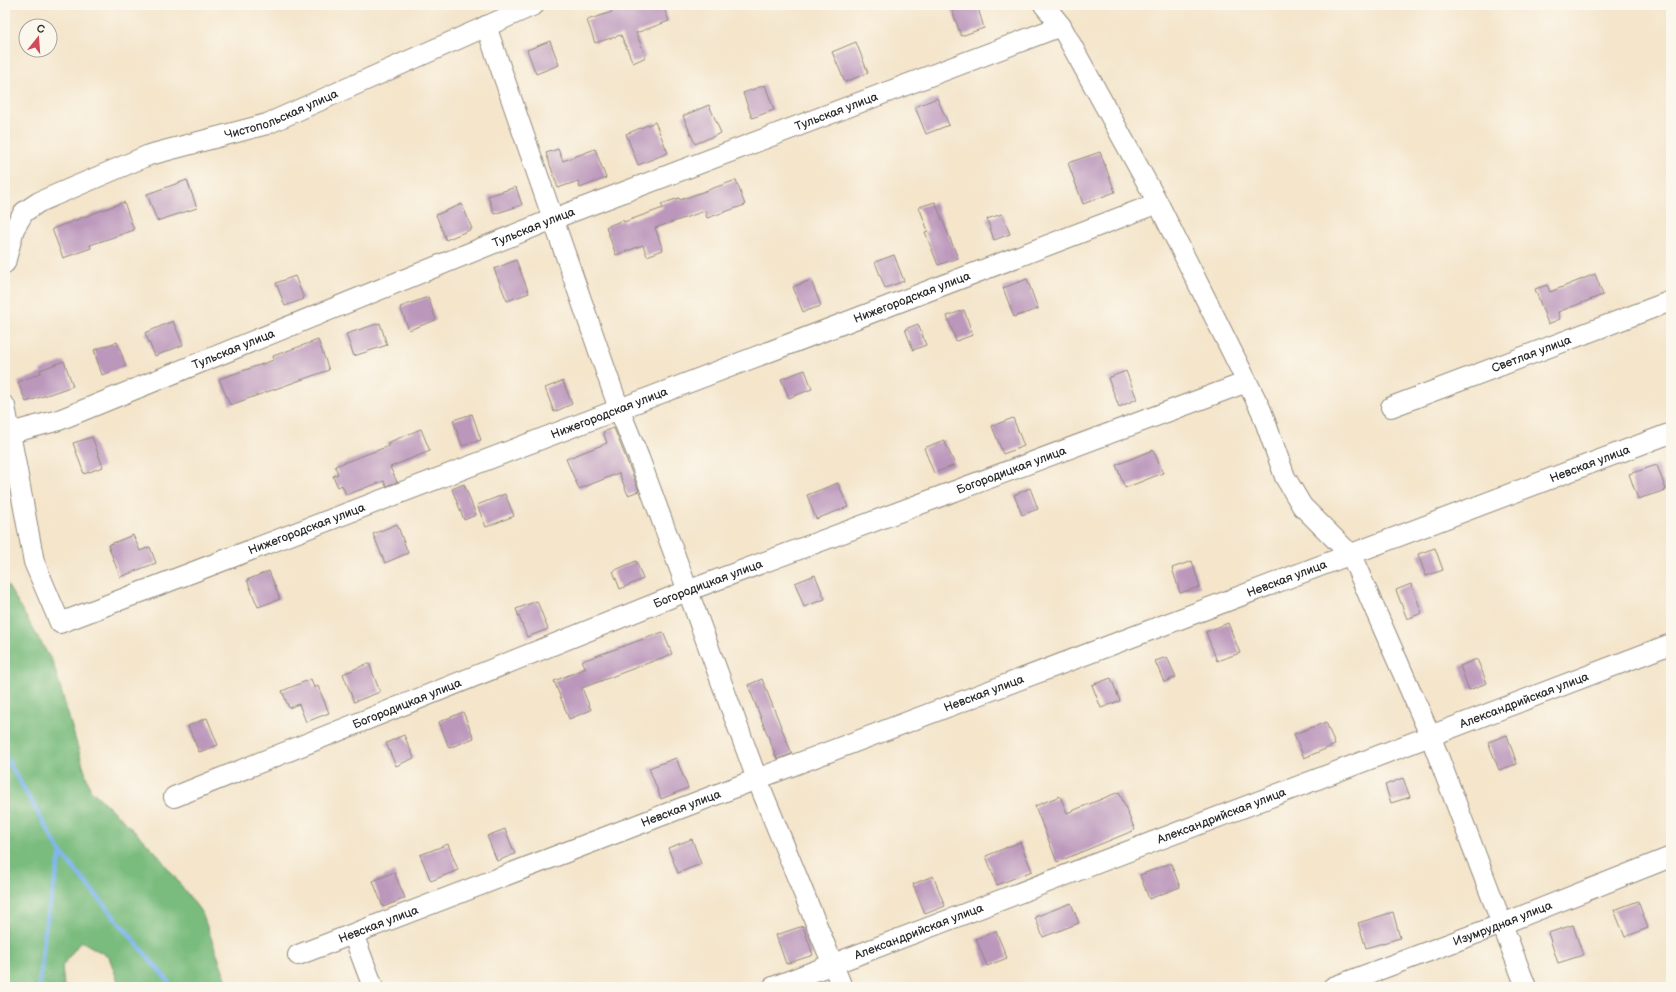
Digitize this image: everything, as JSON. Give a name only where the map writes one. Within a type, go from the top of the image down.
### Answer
[{"type":"street","name":"Чистопольская улица","points":[[5,263],[14,229],[24,212],[39,202],[150,155],[267,124],[534,5]]},
{"type":"street","points":[[1044,5],[1060,26],[1158,203],[1261,410],[1284,478],[1302,506],[1351,555],[1430,735],[1526,987]]},
{"type":"street","points":[[486,26],[618,409],[639,458],[757,779],[834,964],[842,987]]},
{"type":"street","name":"Тульская улица","points":[[10,432],[59,420],[553,219],[1060,26]]},
{"type":"street","name":"Нижегородская улица","points":[[10,432],[34,562],[60,623],[1158,203]]},
{"type":"street","name":"Светлая улица","points":[[1392,407],[1671,302]]},
{"type":"street","name":"Богородицкая улица","points":[[174,797],[687,591],[1247,382]]},
{"type":"street","points":[[5,406],[10,432]]},
{"type":"street","name":"Невская улица","points":[[298,955],[757,779],[1671,433]]},
{"type":"street","name":"Александрийская улица","points":[[773,987],[1671,644]]},
{"type":"street","name":"Изумрудная улица","points":[[1333,987],[1502,924],[1671,857]]},
{"type":"street","points":[[353,934],[373,987]]},
{"type":"green space","points":[[5,581],[53,663],[90,789],[154,850],[202,913],[229,987],[120,987],[109,957],[81,941],[62,966],[64,987],[5,987]]},
{"type":"building","points":[[609,5],[663,5],[669,21],[636,33],[646,57],[633,63],[621,35],[595,43],[587,20],[612,12]]},
{"type":"building","points":[[957,5],[977,5],[984,28],[961,36],[951,7]]},
{"type":"building","points":[[550,41],[559,65],[536,74],[527,50]]},
{"type":"building","points":[[856,42],[868,73],[845,82],[832,52]]},
{"type":"building","points":[[765,85],[774,110],[752,118],[743,93]]},
{"type":"building","points":[[937,98],[949,125],[926,134],[915,107]]},
{"type":"building","points":[[709,105],[721,133],[695,144],[683,116]]},
{"type":"building","points":[[655,122],[668,153],[638,165],[626,134]]},
{"type":"building","points":[[558,149],[563,161],[595,149],[606,178],[580,188],[578,181],[558,188],[546,153]]},
{"type":"building","points":[[1100,152],[1115,192],[1083,204],[1068,163]]},
{"type":"building","points":[[187,180],[197,208],[157,221],[147,194]]},
{"type":"building","points":[[736,180],[745,205],[707,218],[705,211],[655,228],[663,250],[647,256],[643,245],[616,255],[606,227],[623,220],[624,222],[663,208],[661,204],[679,198],[680,200]]},
{"type":"building","points":[[516,187],[522,205],[494,214],[488,196]]},
{"type":"building","points":[[124,202],[134,230],[90,245],[91,248],[63,258],[52,229]]},
{"type":"building","points":[[935,202],[958,258],[938,265],[925,232],[928,231],[919,207]]},
{"type":"building","points":[[462,204],[472,229],[446,240],[436,215]]},
{"type":"building","points":[[1002,214],[1010,234],[994,240],[987,219]]},
{"type":"building","points":[[894,255],[904,281],[885,288],[875,262]]},
{"type":"building","points":[[516,260],[529,293],[507,301],[494,269]]},
{"type":"building","points":[[1595,274],[1603,295],[1558,312],[1560,319],[1548,324],[1535,289],[1547,285],[1550,292]]},
{"type":"building","points":[[295,276],[304,299],[285,306],[276,283]]},
{"type":"building","points":[[1027,279],[1038,309],[1014,317],[1003,288]]},
{"type":"building","points":[[811,280],[821,306],[803,312],[793,287]]},
{"type":"building","points":[[428,297],[436,320],[409,330],[400,307]]},
{"type":"building","points":[[964,310],[973,335],[956,341],[947,316]]},
{"type":"building","points":[[173,321],[183,345],[155,356],[145,333]]},
{"type":"building","points":[[380,323],[387,345],[354,356],[346,334]]},
{"type":"building","points":[[918,324],[926,345],[913,350],[905,329]]},
{"type":"building","points":[[318,340],[329,370],[230,405],[219,379],[274,360],[273,356]]},
{"type":"building","points":[[117,342],[126,366],[102,375],[94,350]]},
{"type":"building","points":[[64,361],[73,386],[26,402],[18,382],[41,373],[40,370]]},
{"type":"building","points":[[805,370],[812,389],[789,398],[781,379]]},
{"type":"building","points":[[1126,371],[1137,399],[1119,407],[1108,378]]},
{"type":"building","points":[[563,381],[572,404],[554,412],[545,388]]},
{"type":"building","points":[[472,414],[481,440],[462,446],[453,420]]},
{"type":"building","points":[[1013,418],[1024,446],[1003,454],[992,426]]},
{"type":"building","points":[[614,428],[639,491],[628,495],[619,473],[579,489],[566,459],[607,443],[603,432]]},
{"type":"building","points":[[421,429],[430,451],[390,467],[397,482],[386,486],[384,481],[346,495],[342,485],[338,487],[333,476],[338,474],[335,466],[389,446],[387,443]]},
{"type":"building","points":[[92,437],[103,467],[84,474],[73,443]]},
{"type":"building","points":[[944,440],[955,465],[934,473],[924,448]]},
{"type":"building","points":[[1153,450],[1163,473],[1125,488],[1116,465]]},
{"type":"building","points":[[1657,465],[1666,490],[1638,499],[1629,474]]},
{"type":"building","points":[[838,483],[848,507],[816,519],[807,495]]},
{"type":"building","points":[[464,484],[476,515],[464,520],[452,489]]},
{"type":"building","points":[[1030,488],[1038,509],[1022,515],[1014,495]]},
{"type":"building","points":[[505,494],[514,516],[486,527],[477,505]]},
{"type":"building","points":[[397,524],[408,553],[385,563],[373,534]]},
{"type":"building","points":[[133,535],[140,551],[150,547],[156,563],[120,577],[108,545]]},
{"type":"building","points":[[1435,548],[1443,570],[1426,576],[1418,554]]},
{"type":"building","points":[[636,561],[643,579],[620,589],[613,571]]},
{"type":"building","points":[[1192,561],[1200,587],[1180,593],[1172,568]]},
{"type":"building","points":[[269,571],[280,599],[258,607],[247,580]]},
{"type":"building","points":[[815,575],[825,599],[804,607],[795,583]]},
{"type":"building","points":[[1411,584],[1422,613],[1407,619],[1396,590]]},
{"type":"building","points":[[537,601],[548,629],[527,637],[516,609]]},
{"type":"building","points":[[1228,623],[1240,653],[1217,661],[1206,632]]},
{"type":"building","points":[[663,632],[672,654],[582,688],[591,710],[569,719],[554,681],[586,668],[582,661]]},
{"type":"building","points":[[1167,657],[1176,677],[1164,682],[1155,661]]},
{"type":"building","points":[[1477,659],[1487,683],[1469,690],[1460,666]]},
{"type":"building","points":[[369,663],[380,692],[354,702],[343,674]]},
{"type":"building","points":[[1111,678],[1120,701],[1101,708],[1092,685]]},
{"type":"building","points":[[311,679],[314,688],[318,686],[329,713],[306,722],[299,704],[289,708],[282,691]]},
{"type":"building","points":[[762,679],[792,754],[777,759],[748,685]]},
{"type":"building","points":[[463,712],[474,738],[449,748],[439,722]]},
{"type":"building","points":[[207,718],[218,745],[199,752],[188,726]]},
{"type":"building","points":[[1326,722],[1335,745],[1304,758],[1294,734]]},
{"type":"building","points":[[404,735],[414,758],[396,766],[386,743]]},
{"type":"building","points":[[1507,735],[1517,764],[1499,770],[1488,742]]},
{"type":"building","points":[[676,758],[688,788],[661,799],[649,768]]},
{"type":"building","points":[[1403,778],[1410,797],[1391,803],[1385,785]]},
{"type":"building","points":[[1119,792],[1135,830],[1057,862],[1035,806],[1060,796],[1067,813]]},
{"type":"building","points":[[505,829],[515,854],[497,861],[487,836]]},
{"type":"building","points":[[692,839],[701,864],[678,873],[668,848]]},
{"type":"building","points":[[1020,842],[1032,871],[997,885],[986,856]]},
{"type":"building","points":[[448,844],[458,870],[431,881],[420,855]]},
{"type":"building","points":[[1171,863],[1180,887],[1149,899],[1140,875]]},
{"type":"building","points":[[394,872],[405,898],[383,907],[373,881]]},
{"type":"building","points":[[933,876],[945,906],[925,914],[913,884]]},
{"type":"building","points":[[1638,901],[1648,928],[1625,937],[1614,910]]},
{"type":"building","points":[[1071,903],[1079,923],[1043,937],[1035,917]]},
{"type":"building","points":[[1393,912],[1400,938],[1366,948],[1358,923]]},
{"type":"building","points":[[1573,925],[1583,955],[1558,963],[1548,933]]},
{"type":"building","points":[[803,926],[813,955],[786,964],[776,935]]},
{"type":"building","points":[[996,931],[1007,958],[987,966],[976,939]]},
{"type":"waterway","points":[[5,756],[61,853],[168,981],[170,987]]},
{"type":"waterway","points":[[39,987],[45,929],[61,853]]}]
